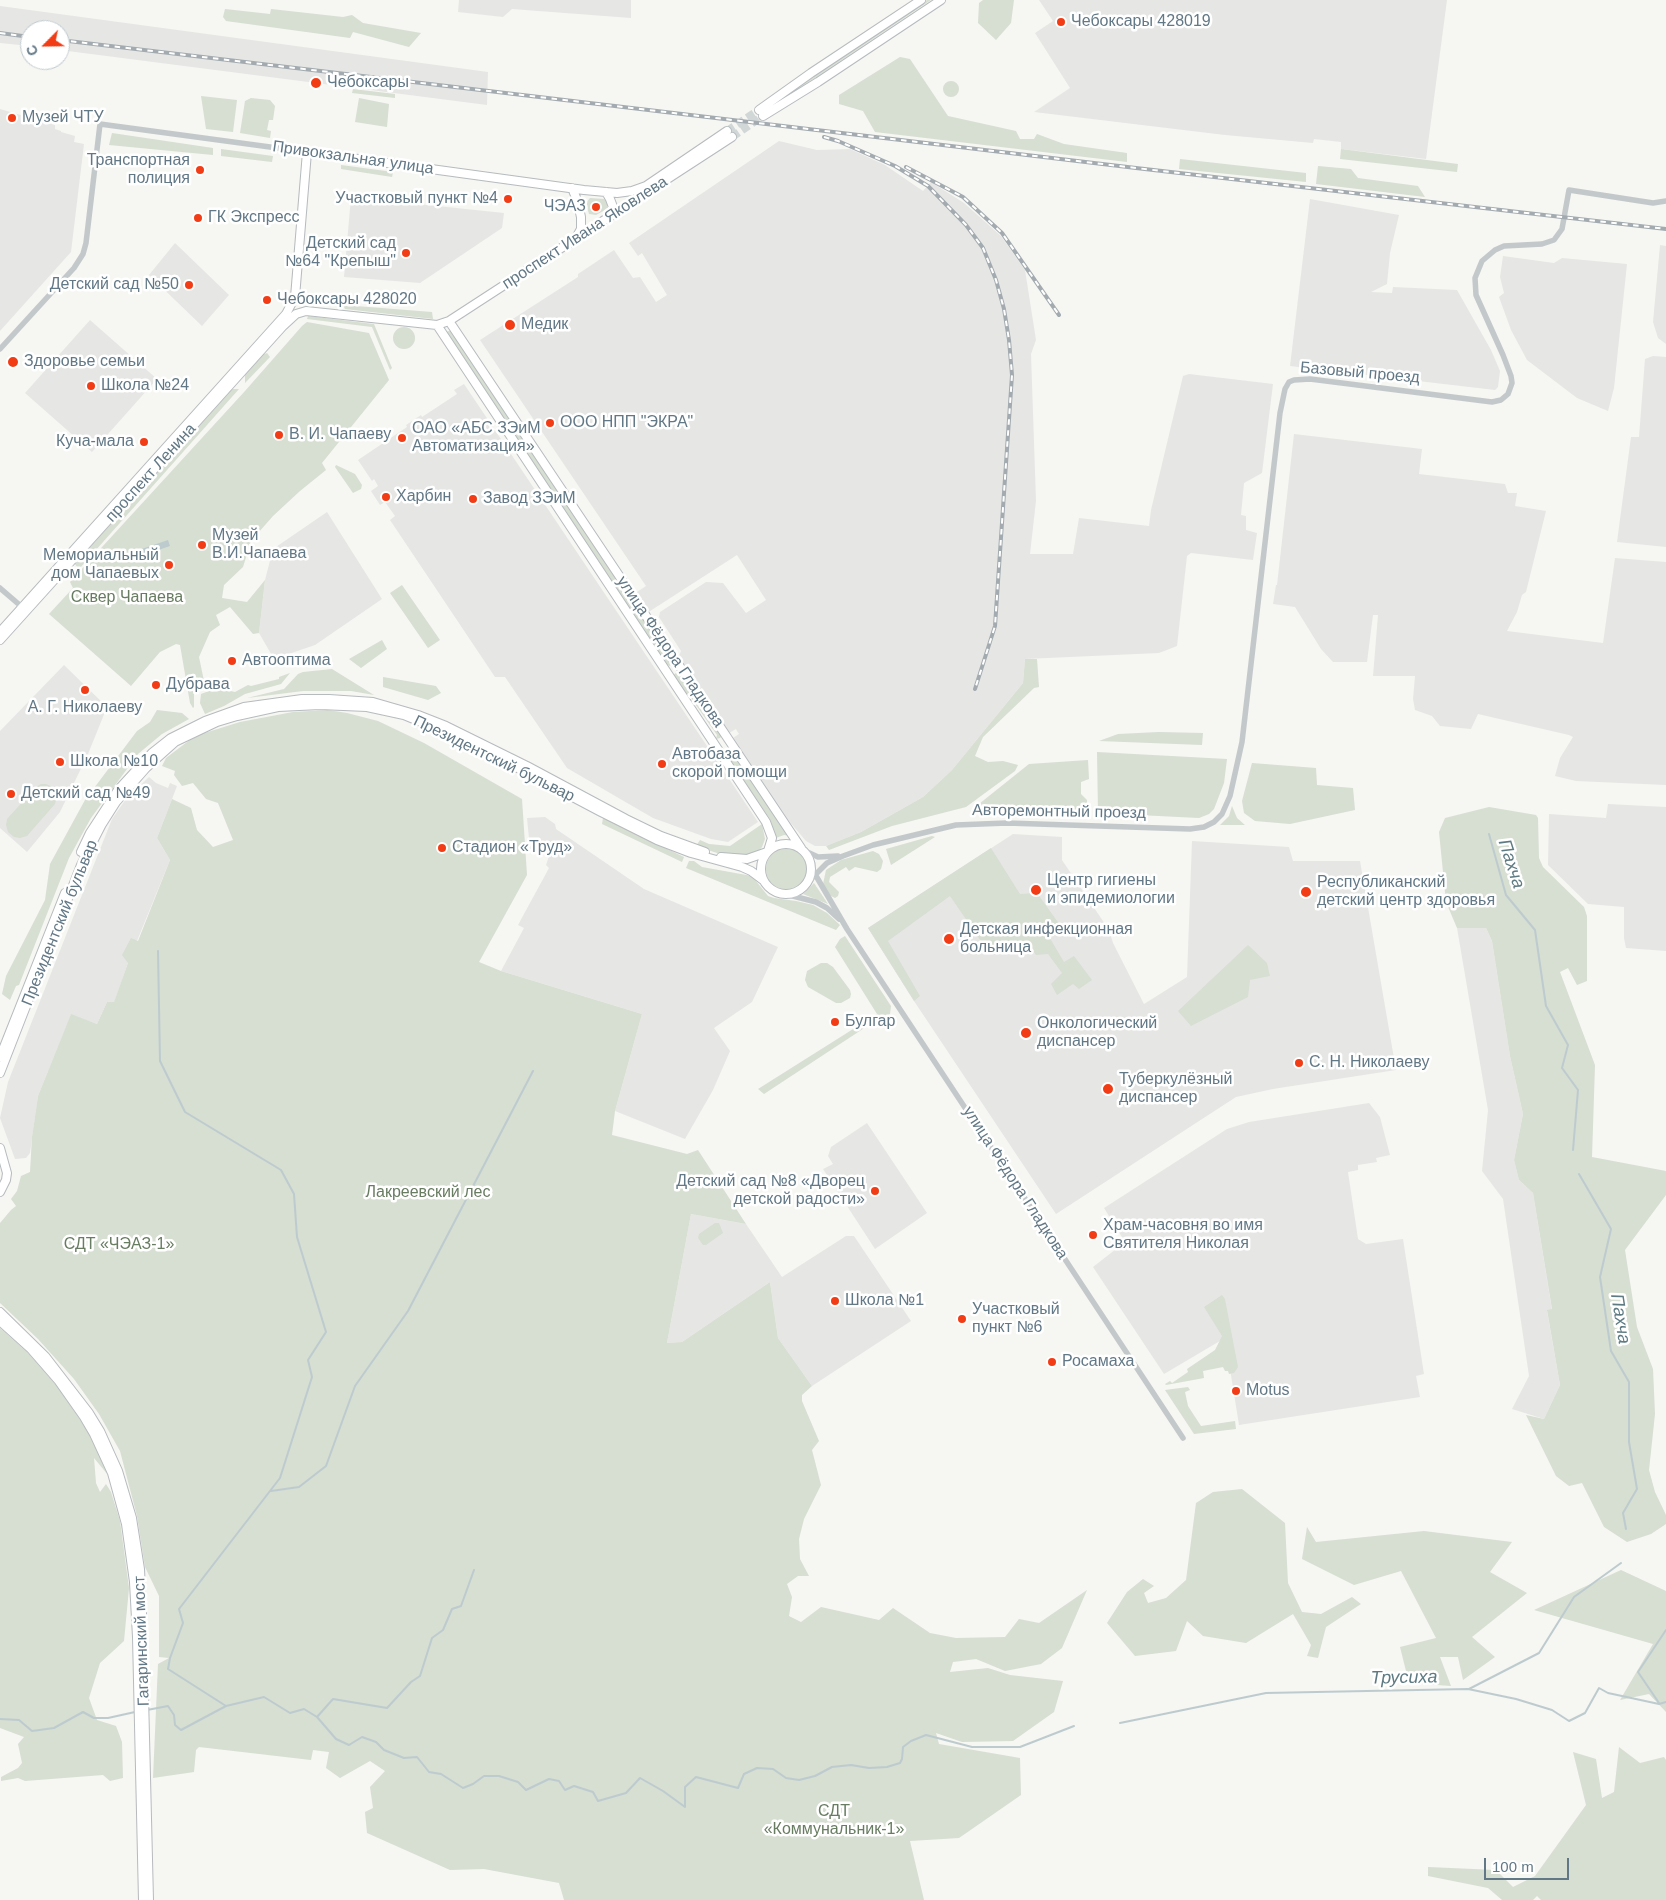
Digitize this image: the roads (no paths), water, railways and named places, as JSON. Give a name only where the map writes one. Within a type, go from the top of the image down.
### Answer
[{"type":"main road","points":[[921,0],[811,73],[761,113],[818,82],[941,0]]},
{"type":"main road","name":"проспект Ивана Яковлева","points":[[437,325],[449,321],[608,219],[729,134],[646,186],[625,192],[606,192]]},
{"type":"main road","name":"Привокзальная улица","points":[[307,152],[606,192]]},
{"type":"main road","name":"проспект Ленина","points":[[0,640],[24,609],[282,319],[294,297],[307,152]]},
{"type":"main road","points":[[572,188],[581,217],[581,229],[576,238]]},
{"type":"main road","points":[[606,192],[612,207],[608,219]]},
{"type":"main road","points":[[294,297],[298,306],[306,311],[437,325]]},
{"type":"main road","name":"проспект Ленина","points":[[0,632],[24,609],[283,326],[296,314],[306,311]]},
{"type":"main road","name":"улица Фёдора Гладкова","points":[[449,321],[802,849]]},
{"type":"main road","name":"улица Фёдора Гладкова","points":[[437,325],[766,822],[772,838],[768,852]]},
{"type":"main road","points":[[528,462],[538,455]]},
{"type":"main road","points":[[668,673],[679,666]]},
{"type":"main road","name":"Президентский бульвар","points":[[0,1057],[90,833],[118,790],[162,745],[204,721],[244,708],[302,699],[352,699],[393,706],[418,714],[446,726],[626,825],[657,840],[692,853],[742,867],[752,871],[764,880]]},
{"type":"main road","name":"Президентский бульвар","points":[[0,1073],[81,865],[102,824],[125,791],[163,752],[184,737],[217,722],[271,708],[320,705],[367,707],[404,715],[526,769],[661,836],[707,853],[738,860],[754,858],[768,852]]},
{"type":"main road","points":[[718,750],[730,742]]},
{"type":"main road","points":[[783,844],[792,844],[802,849],[809,859],[812,875],[799,891],[789,895],[774,892],[761,874],[762,862],[768,852],[783,844]]},
{"type":"main road","points":[[0,1148],[7,1169],[6,1180],[0,1192]]},
{"type":"main road","points":[[0,1160],[7,1169]]},
{"type":"main road","points":[[0,1312],[45,1356],[76,1394],[100,1431],[115,1472]]},
{"type":"main road","points":[[0,1321],[31,1349],[71,1398],[115,1472]]},
{"type":"main road","name":"Гагаринский мост","points":[[115,1472],[132,1518],[140,1569],[144,1813]]},
{"type":"main road","points":[[143,1900],[144,1813]]},
{"type":"main road","points":[[144,1813],[149,1900]]},
{"type":"street","name":"Привокзальная улица","points":[[0,349],[74,268],[83,254],[86,243],[100,124],[307,152]]},
{"type":"street","name":"Базовый проезд","points":[[1190,829],[1209,825],[1218,818],[1225,808],[1233,789],[1243,734],[1280,413],[1285,389],[1289,382],[1310,379],[1492,402],[1505,397],[1511,388],[1511,376],[1476,295],[1475,278],[1477,270],[1489,255],[1504,246],[1542,244],[1554,240],[1562,228],[1569,190],[1653,203],[1666,201]]},
{"type":"street","points":[[0,588],[24,609]]},
{"type":"street","name":"Авторемонтный проезд","points":[[812,875],[842,856],[926,831],[967,823],[1190,829]]},
{"type":"street","name":"Авторемонтный проезд","points":[[802,849],[818,857],[842,856]]},
{"type":"street","name":"улица Фёдора Гладкова","points":[[812,875],[1183,1438]]},
{"type":"street","name":"улица Фёдора Гладкова","points":[[789,895],[816,902],[827,908],[847,928]]},
{"type":"waterway","name":"Пахча","points":[[1489,834],[1506,895],[1535,930],[1546,1006],[1568,1045],[1562,1068],[1578,1090],[1573,1150]]},
{"type":"waterway","points":[[158,951],[160,1061],[185,1112],[281,1170],[294,1194],[297,1237],[326,1332],[308,1360],[312,1377],[280,1478],[179,1609],[183,1623],[170,1658],[168,1669],[226,1706]]},
{"type":"waterway","points":[[271,1491],[299,1487],[326,1466],[355,1386],[408,1311],[533,1071]]},
{"type":"waterway","name":"Пахча","points":[[1579,1174],[1611,1229],[1600,1277],[1611,1351],[1629,1382],[1629,1442],[1637,1489],[1623,1513],[1626,1529]]},
{"type":"waterway","name":"Пахча","points":[[1469,1689],[1539,1653],[1574,1597],[1621,1563]]},
{"type":"waterway","points":[[317,1717],[333,1699],[387,1708],[411,1682],[420,1676],[432,1638],[443,1630],[452,1609],[461,1606],[474,1570]]},
{"type":"waterway","points":[[1659,1703],[1638,1672],[1666,1630]]},
{"type":"waterway","name":"Трусиха","points":[[1120,1723],[1266,1693],[1468,1689],[1516,1699],[1552,1710],[1569,1721],[1585,1713],[1599,1688],[1608,1693],[1659,1704],[1666,1702]]},
{"type":"waterway","name":"Трусиха","points":[[147,1710],[168,1706],[174,1715],[175,1725],[181,1730],[226,1706],[264,1697],[290,1713],[304,1709],[317,1717],[336,1739],[349,1745],[362,1737],[376,1742],[384,1750],[404,1758],[417,1757],[429,1772],[441,1774],[463,1788],[484,1776],[499,1776],[518,1782],[526,1790],[549,1779],[559,1781],[565,1790],[574,1786],[593,1792],[598,1801],[626,1793],[640,1778],[663,1791],[685,1807],[685,1787],[696,1777],[738,1788],[744,1774],[757,1768],[773,1769],[786,1778],[799,1780],[815,1776],[832,1767],[851,1765],[869,1768],[887,1767],[900,1763],[903,1747],[911,1741],[926,1735],[972,1747],[1020,1747],[1074,1726]]},
{"type":"waterway","name":"Трусиха","points":[[0,1719],[19,1720],[32,1731],[54,1728],[83,1712],[94,1718],[108,1718],[135,1712]]},
{"type":"tunnel","points":[[727,131],[759,110]]},
{"type":"tunnel","points":[[732,137],[763,116]]},
{"type":"railway","points":[[0,33],[20,36]]},
{"type":"railway","points":[[70,41],[1666,229]]},
{"type":"railway","points":[[824,137],[838,141],[895,166],[928,186],[966,225],[983,248],[996,280],[1004,309],[1012,375],[995,626],[975,689]]},
{"type":"railway","points":[[906,167],[963,197],[1002,233],[1059,315]]},
{"type":"place","name":"Чебоксары 428019","points":[[1061,22]]},
{"type":"place","name":"Чебоксары","points":[[316,83]]},
{"type":"place","name":"Музей ЧТУ","points":[[12,118]]},
{"type":"place","name":"Транспортная полиция","points":[[200,170]]},
{"type":"place","name":"Участковый пункт №4","points":[[508,199]]},
{"type":"place","name":"ЧЭАЗ","points":[[596,207]]},
{"type":"place","name":"ГК Экспресс","points":[[198,218]]},
{"type":"place","name":"Детский сад №64 \"Крепыш\"","points":[[406,253]]},
{"type":"place","name":"Детский сад №50","points":[[189,285]]},
{"type":"place","name":"Чебоксары 428020","points":[[267,300]]},
{"type":"place","name":"Медик","points":[[510,325]]},
{"type":"place","name":"Здоровье семьи","points":[[13,362]]},
{"type":"place","name":"Школа №24","points":[[91,386]]},
{"type":"place","name":"ООО НПП \"ЭКРА\"","points":[[550,423]]},
{"type":"place","name":"В. И. Чапаеву","points":[[279,435]]},
{"type":"place","name":"ОАО «АБС ЗЭиМ Автоматизация»","points":[[402,438]]},
{"type":"place","name":"Куча-мала","points":[[144,442]]},
{"type":"place","name":"Харбин","points":[[386,497]]},
{"type":"place","name":"Завод ЗЭиМ","points":[[473,499]]},
{"type":"place","name":"Музей В.И.Чапаева","points":[[202,545]]},
{"type":"place","name":"Мемориальный дом Чапаевых","points":[[169,565]]},
{"type":"place","name":"Автооптима","points":[[232,661]]},
{"type":"place","name":"Дубрава","points":[[156,685]]},
{"type":"place","name":"А. Г. Николаеву","points":[[85,690]]},
{"type":"place","name":"Школа №10","points":[[60,762]]},
{"type":"place","name":"Автобаза скорой помощи","points":[[662,764]]},
{"type":"place","name":"Детский сад №49","points":[[11,794]]},
{"type":"place","name":"Стадион «Труд»","points":[[442,848]]},
{"type":"place","name":"Центр гигиены и эпидемиологии","points":[[1036,890]]},
{"type":"place","name":"Республиканский детский центр здоровья","points":[[1306,892]]},
{"type":"place","name":"Детская инфекционная больница","points":[[949,939]]},
{"type":"place","name":"Булгар","points":[[835,1022]]},
{"type":"place","name":"Онкологический диспансер","points":[[1026,1033]]},
{"type":"place","name":"С. Н. Николаеву","points":[[1299,1063]]},
{"type":"place","name":"Туберкулёзный диспансер","points":[[1108,1089]]},
{"type":"place","name":"Детский сад №8 «Дворец детской радости»","points":[[875,1191]]},
{"type":"place","name":"Храм-часовня во имя Святителя Николая","points":[[1093,1235]]},
{"type":"place","name":"Школа №1","points":[[835,1301]]},
{"type":"place","name":"Участковый пункт №6","points":[[962,1319]]},
{"type":"place","name":"Росамаха","points":[[1052,1362]]},
{"type":"place","name":"Motus","points":[[1236,1391]]},
{"type":"park label","name":"Сквер Чапаева","points":[[127,598]]},
{"type":"park label","name":"Лакреевский лес","points":[[428,1193]]},
{"type":"park label","name":"СДТ «ЧЭАЗ-1»","points":[[119,1245]]},
{"type":"park label","name":"СДТ «Коммунальник-1»","points":[[834,1821]]}]
